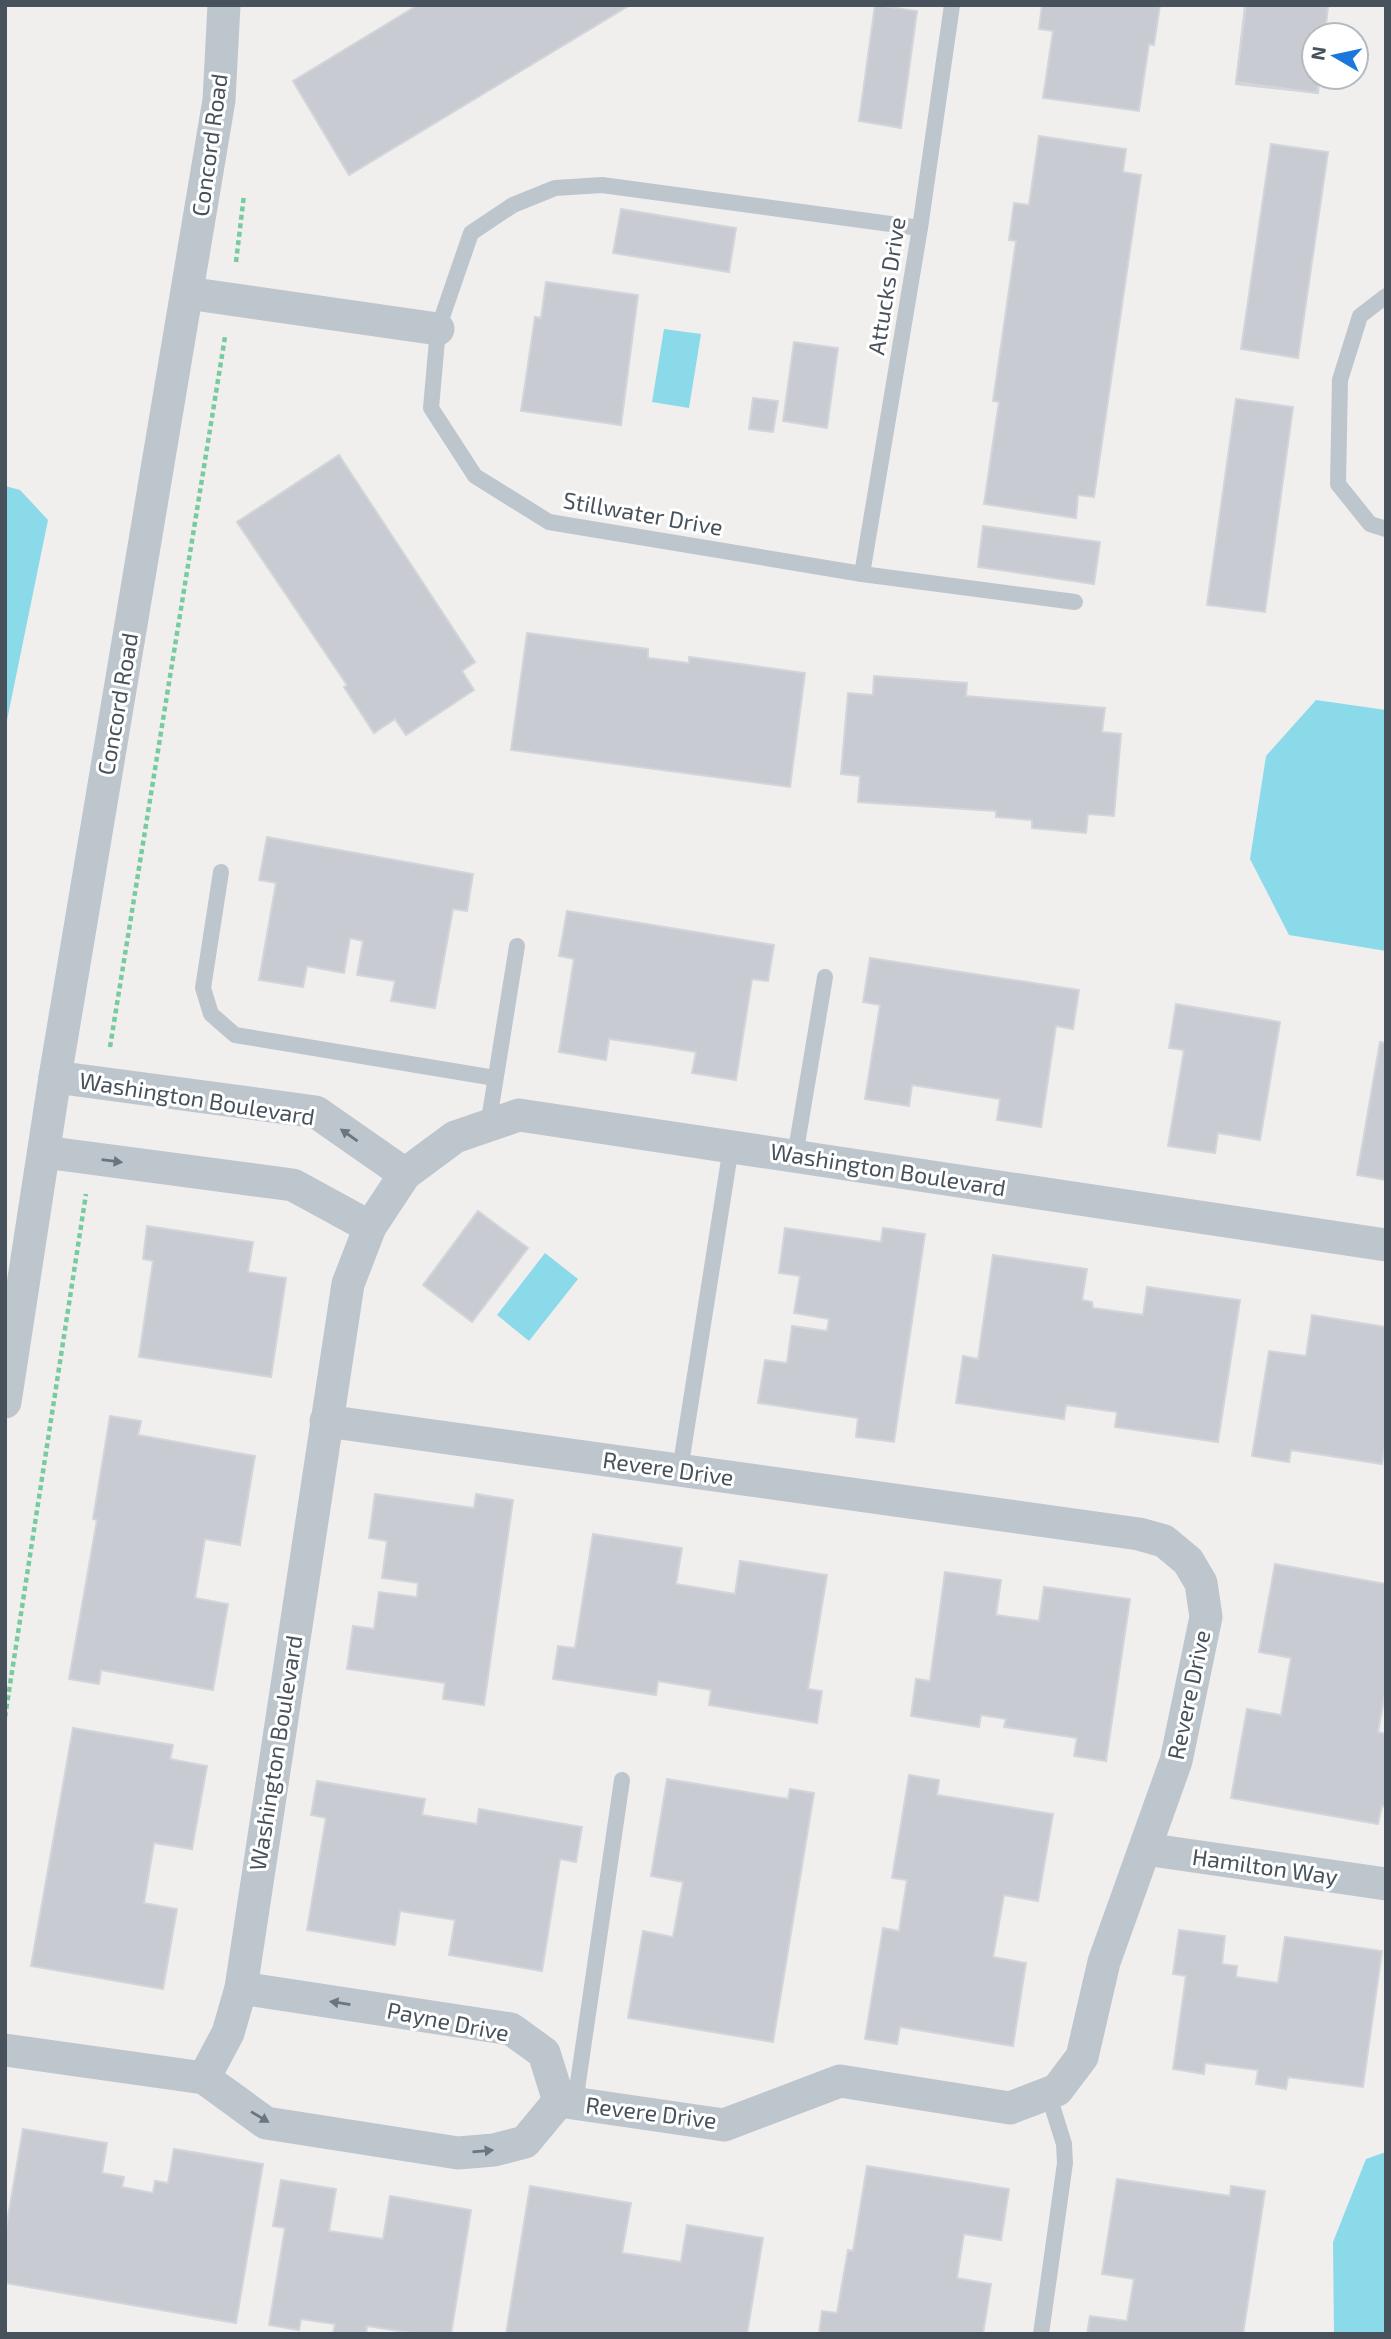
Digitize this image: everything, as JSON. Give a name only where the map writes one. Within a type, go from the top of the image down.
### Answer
[{"type":"street","name":"Concord Road","points":[[5,1402],[55,1077],[219,100],[224,5]]},
{"type":"street","points":[[187,293],[438,329]]},
{"type":"street","name":"Washington Boulevard","points":[[55,1077],[316,1112],[405,1174]]},
{"type":"street","name":"Washington Boulevard","points":[[204,2078],[228,2034],[241,1988],[348,1284],[370,1227],[405,1174],[455,1137],[519,1115],[1386,1245]]},
{"type":"street","points":[[44,1152],[293,1185],[370,1227]]},
{"type":"street","name":"Revere Drive","points":[[326,1421],[1139,1534],[1164,1541],[1188,1561],[1201,1583],[1206,1617],[1176,1761],[1104,1962],[1082,2057],[1057,2090],[1010,2108],[840,2081],[724,2124],[567,2102]]},
{"type":"street","name":"Hamilton Way","points":[[1145,1849],[1386,1884]]},
{"type":"street","name":"Payne Drive","points":[[241,1988],[511,2029],[544,2053],[567,2102]]},
{"type":"street","points":[[5,2050],[204,2078],[266,2123],[458,2153],[494,2150],[525,2143],[567,2102]]},
{"type":"lane","name":"Attucks Drive","points":[[862,574],[920,228],[952,5]]},
{"type":"lane","name":"Stillwater Drive","points":[[920,228],[602,185],[555,188],[513,205],[471,233],[438,329],[431,408],[475,476],[550,522],[862,574],[1075,602]]},
{"type":"lane","points":[[1386,296],[1360,316],[1340,380],[1338,484],[1370,524],[1386,529]]},
{"type":"lane","points":[[221,872],[203,988],[211,1014],[235,1035],[495,1078]]},
{"type":"lane","points":[[488,1126],[517,946]]},
{"type":"lane","points":[[795,1156],[825,977]]},
{"type":"lane","points":[[680,1470],[731,1147]]},
{"type":"lane","points":[[567,2102],[622,1780]]},
{"type":"lane","points":[[1041,2334],[1065,2163],[1064,2144],[1048,2093]]},
{"type":"path","points":[[104,1084],[231,300],[245,192]]},
{"type":"path","points":[[5,1717],[92,1159]]},
{"type":"water","points":[[664,329],[701,334],[689,408],[652,402]]},
{"type":"water","points":[[5,486],[20,490],[48,520],[5,730]]},
{"type":"water","points":[[1316,700],[1386,710],[1386,951],[1289,935],[1250,859],[1266,756]]},
{"type":"water","points":[[545,1253],[578,1279],[529,1341],[497,1315]]},
{"type":"water","points":[[1386,2152],[1386,2334],[1334,2334],[1333,2242],[1366,2159]]},
{"type":"building","points":[[418,5],[630,5],[349,175],[293,81]]},
{"type":"building","points":[[875,5],[917,11],[901,128],[859,121]]},
{"type":"building","points":[[1042,5],[1160,5],[1154,45],[1149,44],[1139,111],[1043,98],[1053,31],[1039,29]]},
{"type":"building","points":[[1245,5],[1328,5],[1326,21],[1300,21],[1300,91],[1318,93],[1236,84]]},
{"type":"building","points":[[1246,5],[1328,5],[1326,21],[1300,21],[1300,91],[1236,82]]},
{"type":"building","points":[[1039,136],[1126,149],[1123,172],[1141,175],[1094,497],[1078,495],[1076,518],[984,504],[999,402],[993,401],[1016,241],[1009,240],[1014,203],[1029,205]]},
{"type":"building","points":[[1271,144],[1328,152],[1298,358],[1241,349]]},
{"type":"building","points":[[621,209],[736,228],[729,272],[613,253]]},
{"type":"building","points":[[546,282],[638,295],[621,425],[521,411],[535,317],[541,318]]},
{"type":"building","points":[[794,342],[838,348],[827,428],[783,421]]},
{"type":"building","points":[[753,398],[778,401],[773,432],[749,429]]},
{"type":"building","points":[[1236,399],[1293,407],[1265,612],[1207,605]]},
{"type":"building","points":[[339,455],[475,662],[462,671],[474,690],[406,735],[395,719],[374,733],[344,687],[347,685],[237,522]]},
{"type":"building","points":[[983,526],[1100,542],[1094,584],[978,567]]},
{"type":"building","points":[[527,633],[648,649],[648,658],[689,663],[689,657],[805,673],[790,787],[511,750]]},
{"type":"building","points":[[874,676],[967,683],[966,696],[1105,708],[1102,732],[1121,734],[1114,816],[1088,814],[1086,833],[1032,828],[1032,820],[996,817],[996,811],[858,802],[860,776],[841,774],[848,693],[873,695]]},
{"type":"building","points":[[267,837],[473,874],[467,911],[453,909],[435,1008],[391,1001],[395,981],[357,975],[363,941],[350,938],[344,973],[307,966],[303,987],[259,980],[276,883],[259,880]]},
{"type":"building","points":[[567,911],[774,945],[768,981],[752,979],[736,1080],[692,1073],[696,1052],[652,1045],[609,1039],[606,1060],[559,1052],[574,959],[559,956]]},
{"type":"building","points":[[870,958],[1079,990],[1073,1029],[1056,1026],[1041,1127],[997,1120],[1000,1099],[912,1085],[909,1106],[865,1099],[880,1005],[863,1002]]},
{"type":"building","points":[[1176,1004],[1280,1022],[1260,1140],[1218,1133],[1215,1153],[1168,1146],[1184,1050],[1169,1048]]},
{"type":"building","points":[[1380,1042],[1386,1043],[1386,1180],[1357,1175]]},
{"type":"building","points":[[478,1211],[528,1248],[472,1322],[423,1285]]},
{"type":"building","points":[[147,1226],[253,1242],[248,1272],[286,1278],[271,1377],[139,1357],[153,1261],[143,1259]]},
{"type":"building","points":[[785,1228],[881,1242],[883,1228],[925,1234],[894,1442],[856,1437],[858,1418],[758,1403],[765,1360],[787,1363],[792,1326],[827,1331],[829,1319],[794,1313],[800,1276],[779,1273]]},
{"type":"building","points":[[993,1255],[1087,1269],[1082,1300],[1092,1302],[1093,1308],[1143,1315],[1147,1287],[1240,1300],[1218,1442],[1115,1427],[1117,1412],[1066,1405],[1064,1419],[956,1403],[963,1356],[978,1359]]},
{"type":"building","points":[[1312,1315],[1386,1327],[1386,1439],[1382,1464],[1291,1450],[1289,1462],[1252,1456],[1269,1351],[1306,1356]]},
{"type":"building","points":[[110,1416],[141,1421],[138,1435],[255,1456],[240,1545],[205,1539],[195,1598],[228,1604],[213,1690],[101,1670],[99,1684],[69,1679],[97,1520],[93,1519]]},
{"type":"building","points":[[375,1494],[474,1508],[476,1494],[513,1500],[484,1705],[443,1699],[445,1683],[347,1669],[353,1626],[374,1629],[379,1592],[417,1597],[418,1583],[382,1578],[387,1541],[369,1538]]},
{"type":"building","points":[[593,1534],[682,1548],[676,1584],[735,1594],[740,1561],[827,1575],[808,1689],[822,1691],[817,1723],[709,1705],[711,1690],[658,1681],[656,1695],[553,1679],[558,1646],[575,1648]]},
{"type":"building","points":[[1275,1564],[1386,1584],[1386,1688],[1378,1732],[1386,1734],[1386,1807],[1382,1806],[1378,1824],[1231,1798],[1247,1709],[1281,1715],[1291,1658],[1259,1652]]},
{"type":"building","points":[[945,1572],[1001,1580],[996,1615],[1039,1621],[1044,1587],[1130,1599],[1106,1761],[1074,1756],[1077,1738],[1004,1727],[1006,1719],[981,1715],[979,1727],[911,1716],[916,1679],[930,1681]]},
{"type":"building","points":[[73,1728],[173,1745],[170,1759],[207,1766],[192,1849],[154,1843],[144,1903],[177,1909],[163,1989],[31,1966]]},
{"type":"building","points":[[909,1775],[939,1780],[937,1795],[1053,1814],[1038,1901],[1004,1895],[993,1957],[1026,1963],[1013,2046],[900,2027],[897,2044],[865,2039],[883,1928],[899,1931],[907,1880],[892,1878]]},
{"type":"building","points":[[667,1779],[788,1799],[790,1789],[814,1793],[773,2042],[628,2018],[643,1931],[673,1937],[683,1882],[651,1876]]},
{"type":"building","points":[[317,1781],[425,1799],[422,1815],[477,1824],[479,1809],[582,1827],[576,1862],[560,1859],[542,1971],[449,1955],[455,1920],[400,1911],[395,1945],[307,1930],[326,1818],[311,1815]]},
{"type":"building","points":[[1179,1930],[1225,1936],[1222,1964],[1237,1966],[1236,1977],[1278,1983],[1285,1937],[1382,1951],[1363,2087],[1288,2077],[1286,2089],[1256,2084],[1258,2070],[1205,2063],[1204,2074],[1173,2069],[1186,1976],[1173,1974]]},
{"type":"building","points":[[23,2129],[107,2143],[102,2173],[124,2177],[122,2187],[153,2193],[155,2181],[168,2183],[174,2149],[263,2164],[236,2323],[5,2283],[5,2234]]},
{"type":"building","points":[[867,2166],[1009,2189],[1001,2240],[964,2234],[957,2278],[991,2284],[983,2334],[819,2334],[822,2311],[837,2313],[848,2250],[853,2251]]},
{"type":"building","points":[[1117,2179],[1230,2196],[1231,2186],[1265,2191],[1243,2334],[1087,2334],[1090,2316],[1127,2321],[1134,2279],[1102,2274]]},
{"type":"building","points":[[281,2180],[336,2189],[329,2231],[383,2239],[390,2196],[471,2210],[451,2334],[418,2334],[367,2326],[366,2334],[333,2334],[335,2324],[301,2319],[299,2330],[269,2325],[285,2228],[273,2226]]},
{"type":"building","points":[[530,2186],[631,2203],[622,2253],[681,2262],[687,2225],[763,2238],[747,2334],[506,2334]]}]
